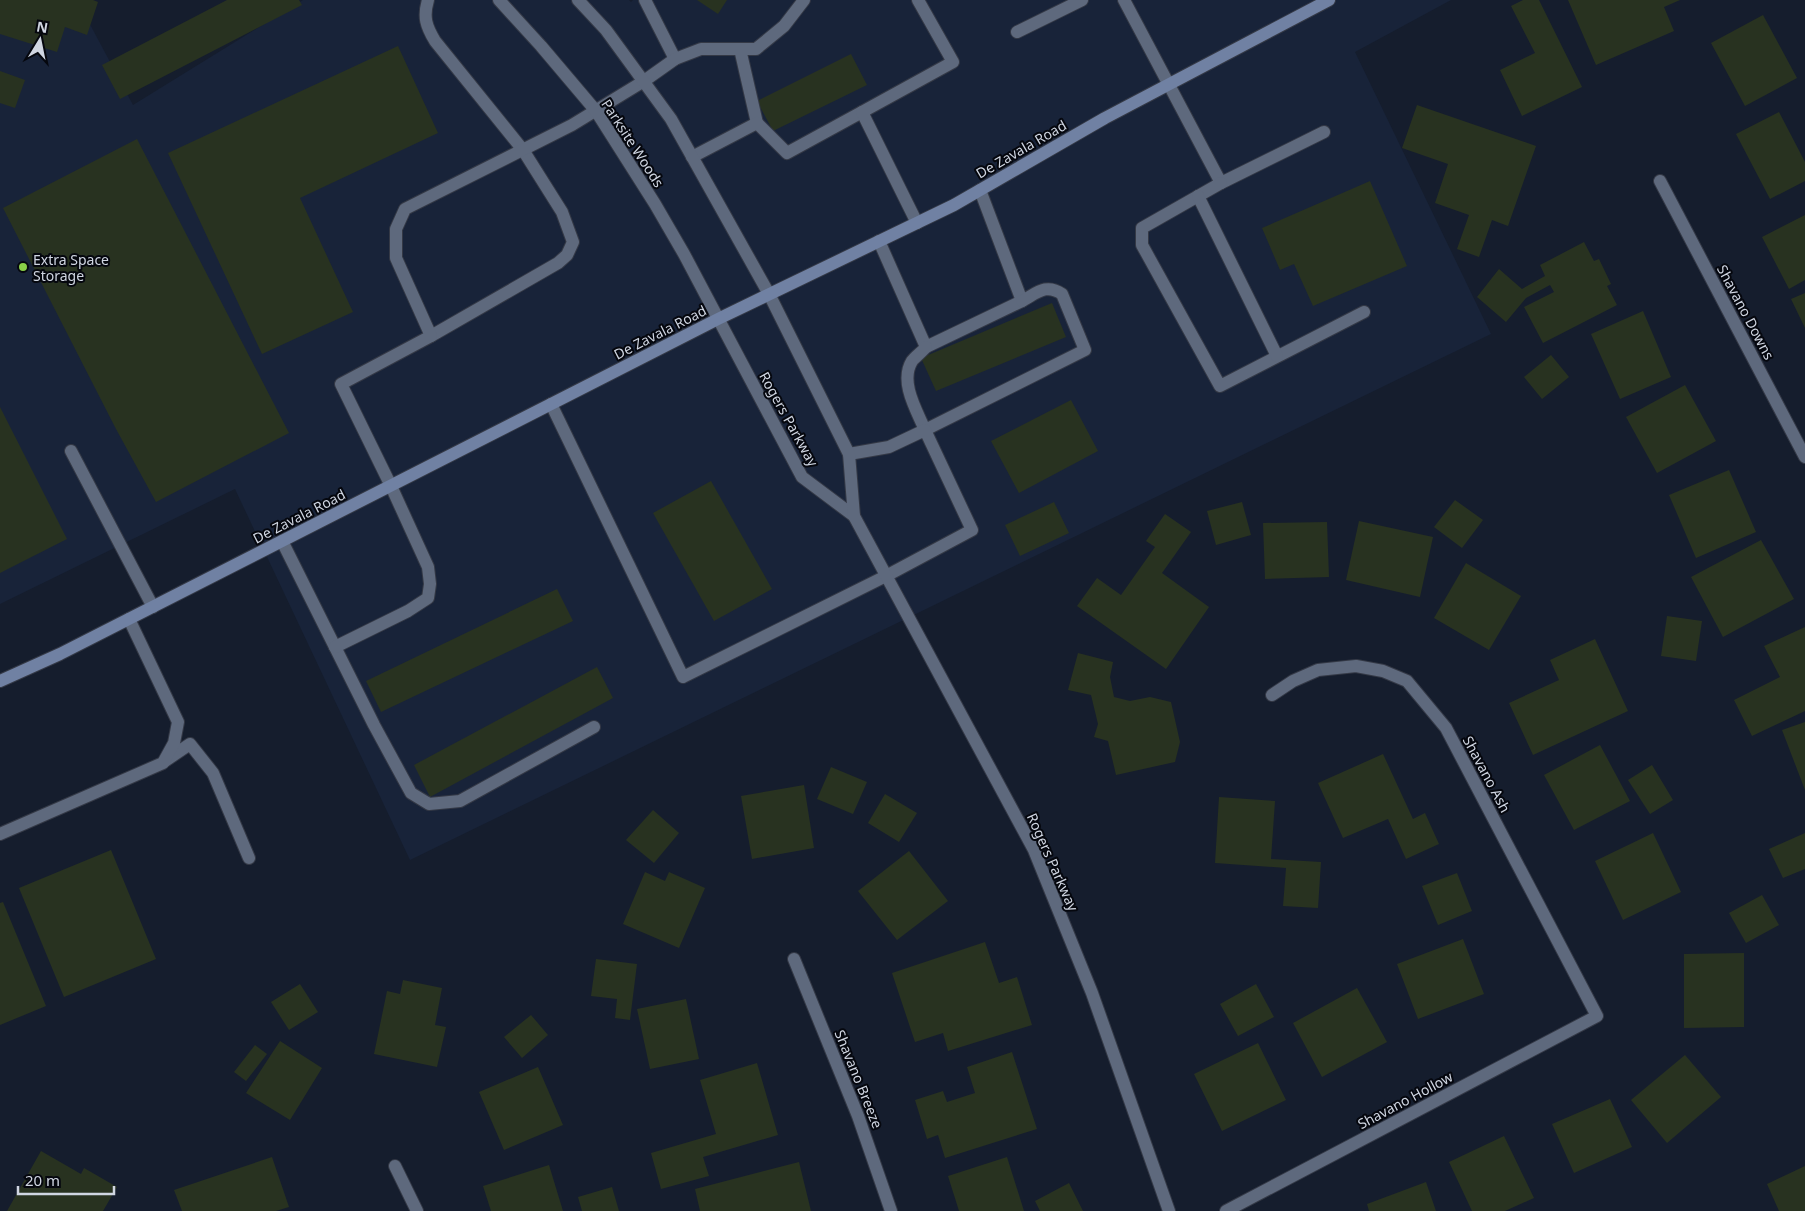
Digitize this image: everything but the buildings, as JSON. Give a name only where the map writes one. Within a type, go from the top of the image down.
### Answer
[{"type":"main road","name":"De Zavala Road","points":[[0,682],[153,607],[718,319],[954,205],[1106,118],[1329,0]]},
{"type":"street","points":[[335,647],[408,611],[428,598],[430,584],[428,567],[341,384],[431,336],[558,263],[567,255],[573,242],[562,212],[523,150],[435,41],[426,27],[428,0]]},
{"type":"street","name":"Parksite Woods","points":[[499,0],[542,46],[596,111],[655,204],[718,319]]},
{"type":"street","points":[[578,0],[606,30],[671,119],[769,294]]},
{"type":"street","points":[[645,0],[675,58]]},
{"type":"street","points":[[431,336],[396,258],[396,229],[405,209],[596,111],[644,81],[675,58],[701,50],[756,49],[784,26],[804,0]]},
{"type":"street","points":[[740,49],[757,123],[787,153],[953,62],[918,0]]},
{"type":"street","points":[[1017,32],[1082,0]]},
{"type":"street","points":[[1124,0],[1221,183]]},
{"type":"street","points":[[862,112],[917,222]]},
{"type":"street","points":[[692,157],[757,123]]},
{"type":"street","points":[[1324,132],[1221,183],[1142,228],[1142,245],[1220,386],[1364,312]]},
{"type":"street","name":"Shavano Downs","points":[[1660,181],[1805,455]]},
{"type":"street","points":[[980,190],[1022,301]]},
{"type":"street","points":[[1198,196],[1277,356]]},
{"type":"street","points":[[879,241],[926,347]]},
{"type":"street","points":[[551,404],[683,677],[886,576],[972,530],[925,430],[910,395],[907,381],[911,362],[926,347],[1045,288],[1054,288],[1062,294],[1086,350],[925,430],[889,447],[849,454]]},
{"type":"street","name":"Rogers Parkway","points":[[769,294],[849,454],[854,516],[1034,850],[1092,993],[1169,1211]]},
{"type":"street","name":"Rogers Parkway","points":[[718,319],[802,477],[854,516]]},
{"type":"street","points":[[71,451],[153,607]]},
{"type":"street","points":[[282,541],[411,793],[429,804],[460,801],[594,727]]},
{"type":"street","points":[[129,619],[178,722],[174,743],[163,763]]},
{"type":"street","name":"Shavano Ash","points":[[1272,695],[1293,681],[1318,670],[1356,666],[1383,671],[1407,680],[1446,728],[1597,1016]]},
{"type":"street","points":[[0,834],[163,763],[190,744],[213,773],[248,858]]},
{"type":"street","name":"Shavano Breeze","points":[[794,959],[858,1116],[892,1211]]},
{"type":"street","name":"Shavano Hollow","points":[[1226,1211],[1597,1016]]},
{"type":"street","points":[[395,1166],[417,1211]]},
{"type":"shaded area","points":[[77,0],[133,105],[303,0],[629,0],[631,2],[633,0],[1451,0],[1355,52],[1491,334],[410,860],[235,489],[0,604],[0,21]]},
{"type":"place","name":"Extra Space Storage","points":[[23,267]]}]
